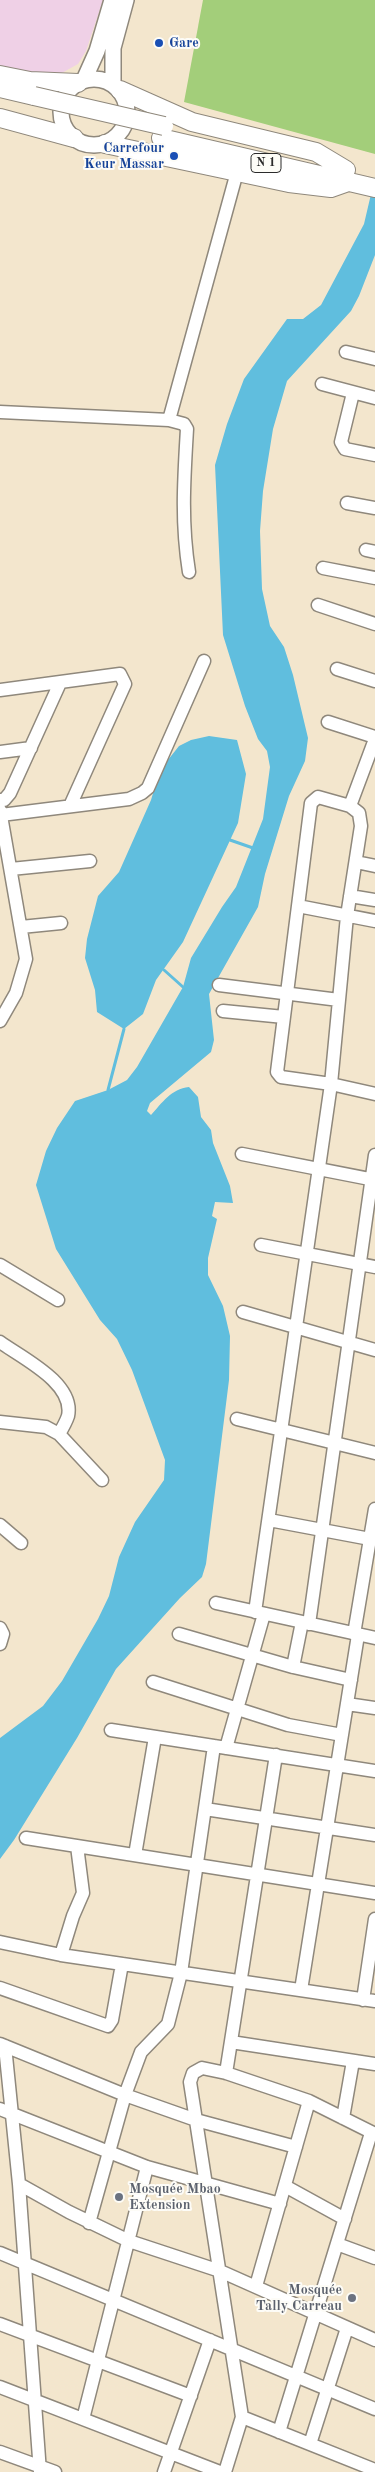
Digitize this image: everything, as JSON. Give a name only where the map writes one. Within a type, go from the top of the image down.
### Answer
[{"type":"highway","points":[[0,75],[30,80],[81,81]]},
{"type":"highway","points":[[105,144],[315,187],[331,188],[347,176],[316,152],[192,122],[117,87]]},
{"type":"highway","name":"N 1","points":[[0,88],[33,102],[374,183]]},
{"type":"highway","name":"N 1","points":[[0,101],[33,102]]},
{"type":"highway","points":[[0,118],[74,138]]},
{"type":"main road","points":[[112,0],[98,51],[81,81],[66,94],[61,109],[66,130],[84,144],[105,144],[115,138],[127,120],[127,104],[117,87],[113,48],[126,0]]},
{"type":"main road","points":[[81,81],[94,78],[117,87]]},
{"type":"street","points":[[169,420],[238,172]]},
{"type":"street","points":[[346,352],[375,359]]},
{"type":"street","points":[[322,384],[375,398]]},
{"type":"street","points":[[353,393],[342,446],[345,449],[375,455]]},
{"type":"street","points":[[1,415],[169,420],[184,424],[187,429],[182,497],[184,537],[189,572]]},
{"type":"street","points":[[347,503],[375,508]]},
{"type":"street","points":[[323,568],[375,578]]},
{"type":"street","points":[[318,605],[375,624]]},
{"type":"street","points":[[0,1021],[16,993],[26,959],[12,869],[0,812],[129,799],[142,793],[148,788],[204,661]]},
{"type":"street","points":[[337,669],[375,681]]},
{"type":"street","points":[[0,690],[120,674],[125,684],[70,806]]},
{"type":"street","points":[[0,800],[4,800],[10,793],[60,683]]},
{"type":"street","points":[[328,722],[375,738],[350,806]]},
{"type":"street","points":[[0,752],[31,748]]},
{"type":"street","points":[[89,2223],[125,2095],[141,2052],[168,2024],[182,1973],[205,1809],[220,1747],[237,1708],[252,1655],[259,1613],[280,1430],[331,1084],[347,916],[361,818],[357,810],[350,806],[318,797],[313,800],[287,992],[278,1075],[331,1084],[375,1094]]},
{"type":"street","points":[[12,869],[90,861]]},
{"type":"street","points":[[356,862],[375,866]]},
{"type":"street","points":[[350,896],[375,900]]},
{"type":"street","points":[[298,906],[375,921]]},
{"type":"street","points":[[21,927],[60,923]]},
{"type":"street","points":[[219,985],[339,1000]]},
{"type":"street","points":[[223,1011],[284,1017]]},
{"type":"street","points":[[242,1154],[373,1180]]},
{"type":"street","points":[[293,1668],[305,1623],[324,1530],[334,1444],[350,1344],[375,1155]]},
{"type":"street","points":[[260,1245],[375,1267]]},
{"type":"street","points":[[0,1265],[58,1300]]},
{"type":"street","points":[[243,1312],[296,1325],[350,1344],[375,1350]]},
{"type":"street","points":[[0,1342],[59,1384],[66,1398],[68,1415],[59,1434]]},
{"type":"street","points":[[238,1419],[375,1453]]},
{"type":"street","points":[[0,1422],[46,1427],[59,1434],[102,1480]]},
{"type":"street","points":[[301,1990],[338,1765],[356,1635],[370,1568],[370,1540],[375,1510]]},
{"type":"street","points":[[270,1520],[370,1540]]},
{"type":"street","points":[[0,1525],[21,1542]]},
{"type":"street","points":[[216,1603],[375,1638]]},
{"type":"street","points":[[0,1628],[3,1634],[0,1644]]},
{"type":"street","points":[[179,1634],[293,1668],[351,1680]]},
{"type":"street","points":[[154,1682],[288,1724],[342,1735]]},
{"type":"street","points":[[347,1704],[375,1708]]},
{"type":"street","points":[[111,1730],[375,1770]]},
{"type":"street","points":[[135,1855],[155,1737]]},
{"type":"street","points":[[226,2073],[276,1755]]},
{"type":"street","points":[[205,1809],[375,1835]]},
{"type":"street","points":[[26,1838],[375,1893]]},
{"type":"street","points":[[61,1955],[73,1916],[83,1894],[77,1846]]},
{"type":"street","points":[[0,1942],[61,1955],[369,2000],[375,1919]]},
{"type":"street","points":[[0,1988],[108,2026],[112,2020],[122,1964]]},
{"type":"street","points":[[231,2042],[375,2064]]},
{"type":"street","points":[[2,2045],[125,2095],[196,2120],[296,2147]]},
{"type":"street","points":[[2,2045],[13,2114],[33,2400],[40,2469]]},
{"type":"street","points":[[343,2118],[353,2060]]},
{"type":"street","points":[[224,2472],[242,2417],[190,2082],[194,2073],[202,2068],[226,2073],[309,2101],[373,2134],[279,2432]]},
{"type":"street","points":[[256,2286],[309,2101]]},
{"type":"street","points":[[0,2109],[147,2166],[280,2204]]},
{"type":"street","points":[[83,2419],[147,2166]]},
{"type":"street","points":[[19,2184],[89,2223],[129,2240],[256,2286],[375,2340]]},
{"type":"street","points":[[285,2186],[345,2218]]},
{"type":"street","points":[[337,2244],[375,2258]]},
{"type":"street","points":[[0,2253],[375,2409]]},
{"type":"street","points":[[0,2324],[191,2396]]},
{"type":"street","points":[[310,2444],[347,2328]]},
{"type":"street","points":[[164,2472],[210,2340]]},
{"type":"street","points":[[0,2387],[220,2472]]},
{"type":"street","points":[[242,2417],[375,2470]]},
{"type":"street","points":[[0,2452],[40,2469],[55,2472]]},
{"type":"shaded area","points":[[0,0],[103,0],[86,51],[78,64],[60,74],[0,73]]},
{"type":"green space","points":[[203,0],[375,0],[375,154],[184,102]]},
{"type":"water","points":[[375,177],[375,255],[351,311],[287,381],[273,429],[263,491],[260,531],[262,589],[270,626],[284,647],[293,675],[308,738],[305,761],[289,796],[265,874],[258,907],[209,994],[214,1040],[211,1052],[150,1103],[147,1111],[151,1115],[172,1094],[189,1087],[198,1097],[201,1117],[211,1130],[213,1143],[230,1186],[233,1203],[215,1202],[212,1216],[217,1219],[208,1258],[208,1275],[223,1306],[230,1336],[229,1380],[206,1564],[202,1577],[180,1598],[116,1669],[77,1738],[14,1840],[0,1859],[0,1738],[43,1706],[62,1681],[98,1619],[109,1596],[119,1557],[135,1522],[164,1480],[165,1460],[132,1370],[117,1339],[100,1320],[56,1249],[36,1185],[46,1151],[57,1128],[75,1101],[108,1090],[127,1080],[137,1067],[183,987],[191,958],[236,887],[263,819],[270,767],[267,751],[258,739],[245,706],[223,635],[215,465],[227,424],[244,379],[287,319],[303,319],[321,305],[364,224]]},
{"type":"water","points":[[209,736],[237,740],[246,774],[238,823],[183,942],[156,980],[143,1014],[124,1029],[97,1012],[95,990],[85,958],[87,939],[98,896],[119,872],[151,800],[160,770],[179,746],[191,740]]},
{"type":"waterway","points":[[230,840],[253,848]]},
{"type":"waterway","points":[[164,970],[183,987]]},
{"type":"waterway","points":[[108,1090],[124,1029]]},
{"type":"place","name":"Gare","points":[[159,43]]},
{"type":"place","name":"Carrefour Keur Massar","points":[[174,156]]},
{"type":"place","name":"Mosquée Mbao Extension","points":[[119,2197]]},
{"type":"place","name":"Mosquée Tally Carreau","points":[[352,2298]]}]
